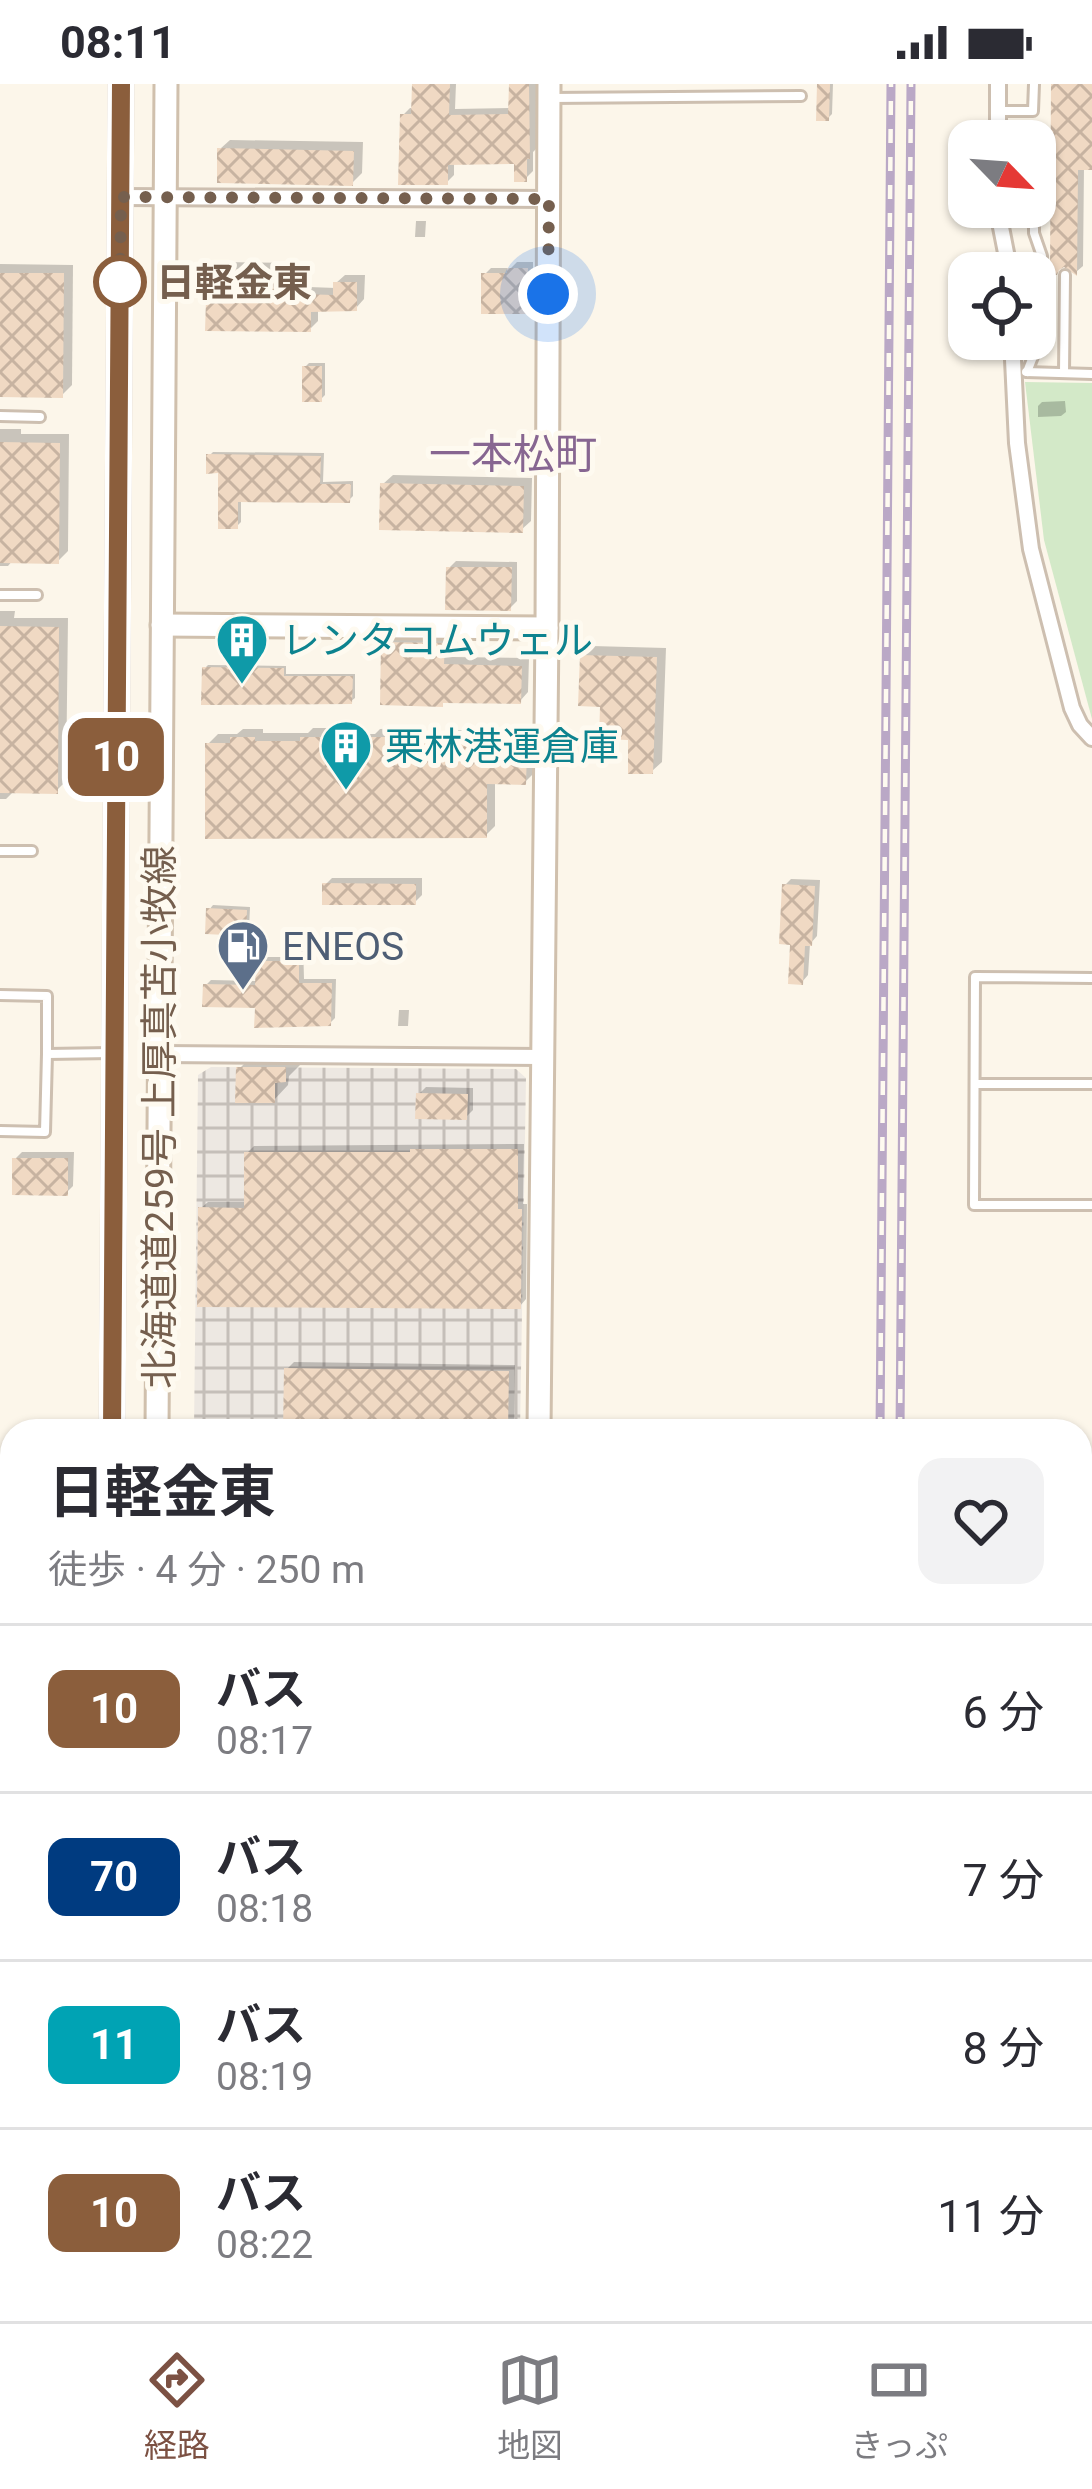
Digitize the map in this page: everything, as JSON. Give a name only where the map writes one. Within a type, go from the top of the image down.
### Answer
[{"type":"main road","name":"北海道道259号 上厚真苫小牧線","points":[[112,1419],[121,84]]},
{"type":"main road","name":"北海道道259号 上厚真苫小牧線","points":[[157,1419],[166,84]]},
{"type":"main road","points":[[539,1419],[549,91]]},
{"type":"main road","points":[[163,625],[548,628]]},
{"type":"street","points":[[998,84],[998,120]]},
{"type":"street","points":[[121,197],[549,199]]},
{"type":"street","points":[[1017,360],[1017,443],[1031,549],[1072,708],[1092,738]]},
{"type":"street","points":[[160,1054],[541,1057]]},
{"type":"lane","points":[[998,110],[1033,111],[1034,84]]},
{"type":"lane","points":[[549,91],[801,96]]},
{"type":"lane","points":[[1034,228],[1042,256],[1041,336],[1020,371],[1092,374]]},
{"type":"lane","points":[[1064,373],[1065,275]]},
{"type":"lane","points":[[0,416],[40,417]]},
{"type":"lane","points":[[0,595],[37,595]]},
{"type":"lane","points":[[0,850],[32,851]]},
{"type":"lane","points":[[1092,978],[975,977],[974,1204],[1092,1205]]},
{"type":"lane","points":[[0,995],[47,996],[45,1132],[0,1131]]},
{"type":"lane","points":[[46,1054],[114,1053]]},
{"type":"lane","points":[[975,1084],[1092,1084]]},
{"type":"shaded area","points":[[211,1067],[516,1069],[526,1078],[520,1419],[194,1419],[198,1075]]},
{"type":"green space","points":[[1025,382],[1092,383],[1092,719],[1044,540]]},
{"type":"building","points":[[412,84],[450,84],[449,115],[508,114],[509,84],[529,84],[527,182],[514,182],[514,164],[448,165],[448,185],[398,185],[400,114],[411,114]]},
{"type":"building","points":[[817,84],[830,84],[829,121],[816,121]]},
{"type":"building","points":[[1051,84],[1092,84],[1092,170],[1078,170],[1077,276],[1064,267],[1056,275],[1056,252],[1050,252],[1050,228],[1056,228],[1056,120],[1051,120]]},
{"type":"building","points":[[217,148],[354,151],[353,186],[217,183]]},
{"type":"building","points":[[507,268],[528,268],[527,314],[481,314],[481,273],[507,273]]},
{"type":"building","points":[[207,269],[302,270],[302,294],[333,295],[333,282],[357,282],[357,311],[311,312],[311,332],[205,331]]},
{"type":"building","points":[[0,273],[64,273],[63,398],[0,397]]},
{"type":"building","points":[[302,366],[322,366],[322,402],[302,402]]},
{"type":"building","points":[[0,442],[60,443],[59,564],[0,563]]},
{"type":"building","points":[[206,454],[321,456],[320,484],[351,484],[350,503],[238,502],[238,529],[218,529],[218,473],[206,474]]},
{"type":"building","points":[[380,483],[524,486],[523,533],[379,530]]},
{"type":"building","points":[[446,567],[512,567],[511,611],[445,610]]},
{"type":"building","points":[[0,626],[59,627],[58,794],[0,793]]},
{"type":"building","points":[[381,642],[445,643],[444,664],[522,666],[521,704],[380,705]]},
{"type":"building","points":[[580,655],[657,657],[653,774],[628,774],[628,740],[599,739],[600,707],[578,706]]},
{"type":"building","name":"レンタコムウェル","points":[[202,667],[284,668],[284,676],[353,676],[352,704],[201,705]]},
{"type":"building","name":"栗林港運倉庫","points":[[230,737],[367,742],[367,737],[392,737],[392,744],[467,738],[467,746],[527,749],[526,785],[487,784],[487,838],[205,839],[205,743],[230,743]]},
{"type":"building","points":[[322,883],[416,884],[416,905],[322,905]]},
{"type":"building","points":[[782,884],[815,886],[812,946],[805,946],[803,985],[788,984],[790,945],[779,944]]},
{"type":"building","points":[[206,908],[247,910],[246,936],[205,934]]},
{"type":"building","points":[[281,946],[299,946],[299,983],[332,983],[331,1026],[254,1028],[255,1008],[202,1007],[203,984],[255,985],[256,961],[281,961]]},
{"type":"building","points":[[236,1067],[286,1067],[286,1082],[275,1083],[275,1103],[235,1103]]},
{"type":"building","points":[[416,1093],[468,1094],[467,1120],[415,1119]]},
{"type":"building","points":[[518,1149],[521,1309],[197,1307],[198,1207],[244,1208],[244,1152]]},
{"type":"building","points":[[12,1158],[68,1158],[68,1196],[12,1195]]},
{"type":"building","points":[[284,1368],[509,1371],[508,1419],[283,1419]]},
{"type":"railway","points":[[880,1419],[891,84]]},
{"type":"railway","points":[[900,1419],[911,84]]},
{"type":"bus line","name":"10","points":[[112,1419],[121,84]]},
{"type":"place","name":"日軽金東","points":[[120,282]]},
{"type":"place","name":"レンタコムウェル","points":[[242,686]]},
{"type":"place","name":"栗林港運倉庫","points":[[346,792]]},
{"type":"place","name":"ENEOS","points":[[243,992]]},
{"type":"district","name":"一本松町","points":[[513,454]]},
{"type":"route","points":[[120,282],[120,292],[121,197],[549,199],[548,294]]}]
